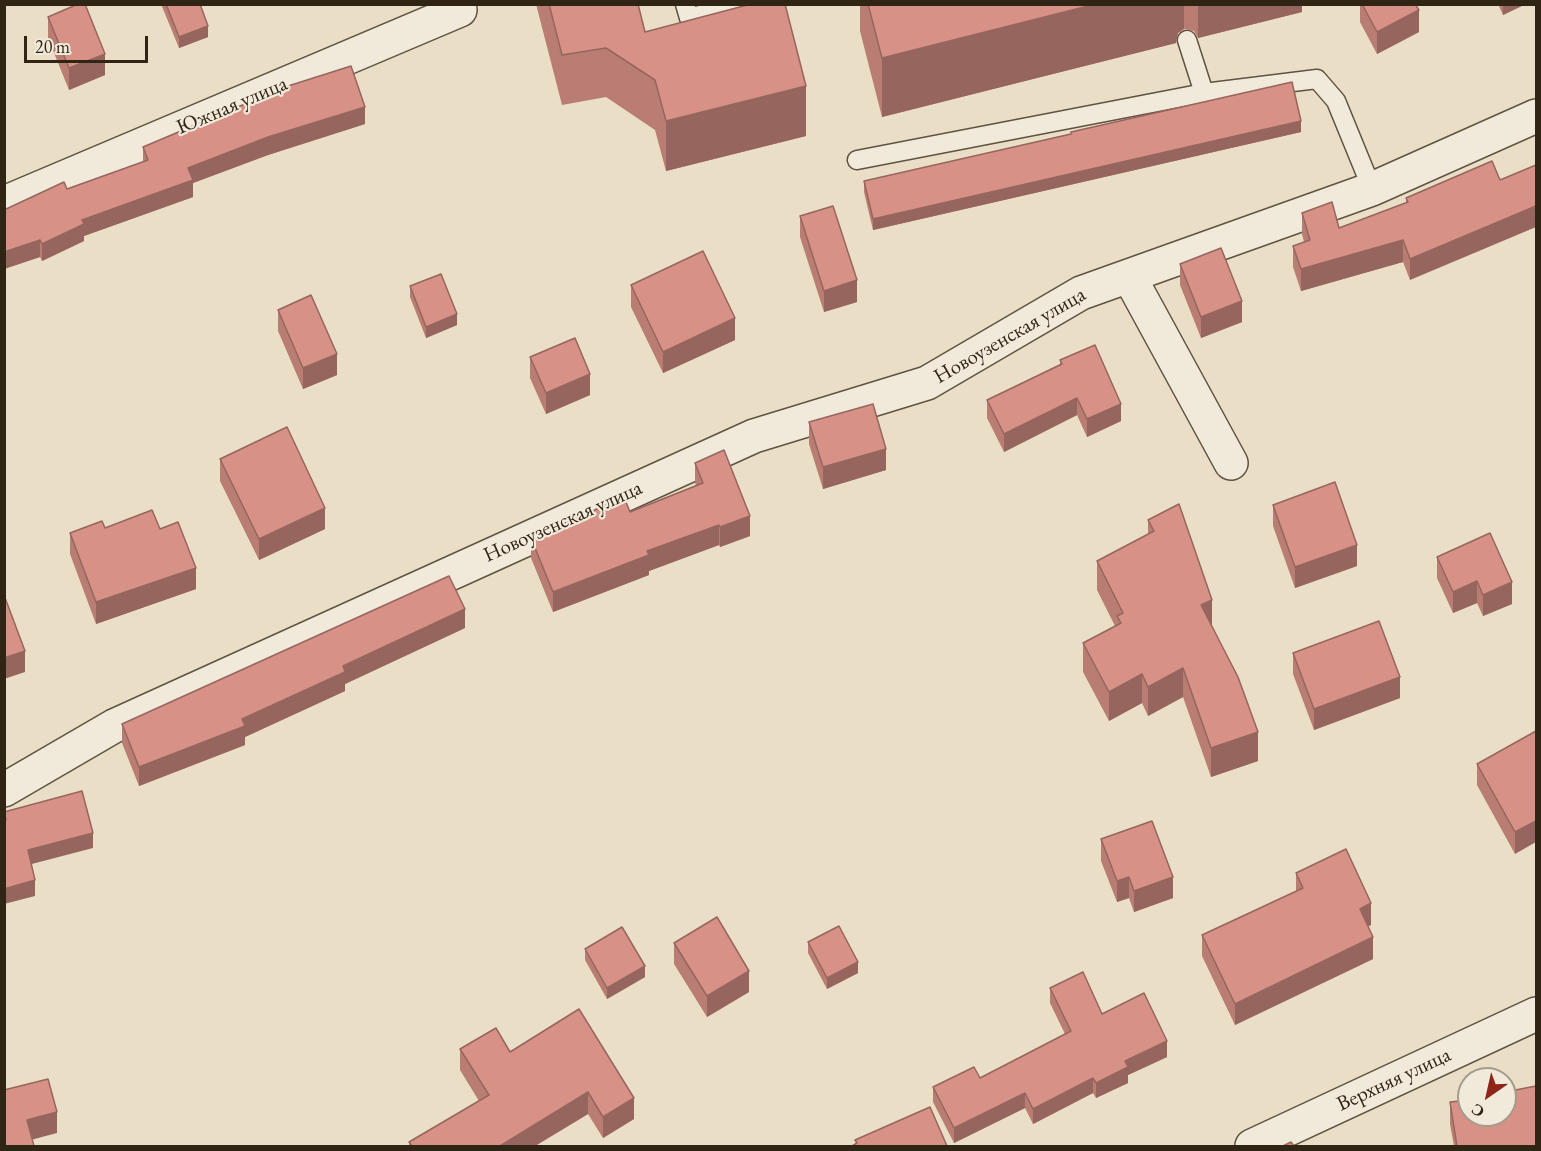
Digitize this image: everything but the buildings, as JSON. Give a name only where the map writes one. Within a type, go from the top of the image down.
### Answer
[{"type":"street","name":"Южная улица","points":[[4,203],[459,10]]},
{"type":"street","name":"Новоузенская улица","points":[[4,790],[114,726],[754,436],[927,383],[1081,293],[1372,189],[1536,116]]},
{"type":"street","points":[[1129,276],[1231,463]]},
{"type":"street","name":"Верхняя улица","points":[[1252,1146],[1536,1014]]},
{"type":"lane","points":[[685,4],[689,18],[741,4]]},
{"type":"lane","points":[[1187,40],[1204,93]]},
{"type":"lane","points":[[857,160],[1204,93],[1317,79],[1336,101],[1372,189]]}]
